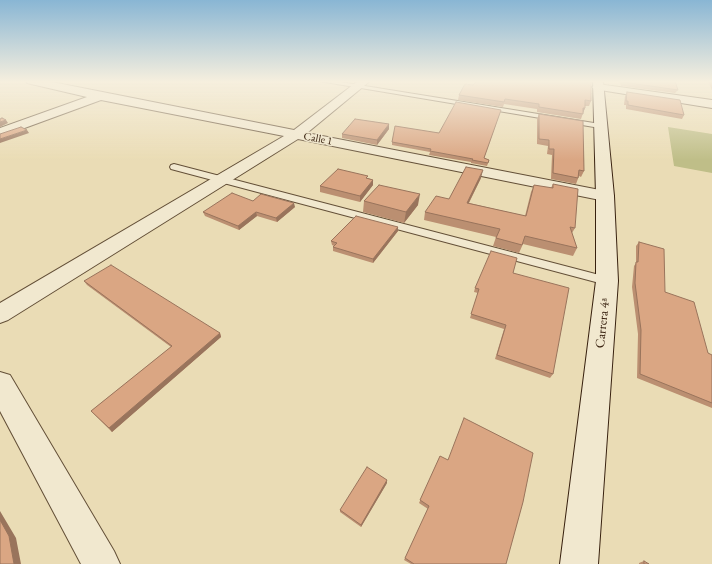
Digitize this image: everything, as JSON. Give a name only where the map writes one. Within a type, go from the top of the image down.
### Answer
[{"type":"street","points":[[0,133],[69,107]]},
{"type":"street","name":"Calle 1","points":[[157,107],[605,196]]},
{"type":"street","points":[[0,314],[296,135],[331,107]]},
{"type":"street","name":"Carrera 4ª","points":[[579,564],[607,282],[605,196],[599,107]]},
{"type":"street","points":[[0,384],[101,564]]},
{"type":"lane","points":[[494,107],[600,126]]},
{"type":"lane","points":[[174,167],[607,282]]},
{"type":"shaded area","points":[[668,127],[712,134],[712,173],[674,166]]},
{"type":"building","points":[[453,107],[486,107],[501,110],[484,158],[489,160],[488,163],[430,151],[431,149],[392,142],[395,126],[439,133]]},
{"type":"building","points":[[541,107],[585,107],[583,108],[583,114]]},
{"type":"building","points":[[641,107],[682,107],[684,115]]},
{"type":"building","points":[[539,114],[583,121],[584,171],[579,170],[578,178],[553,173],[554,149],[549,149],[549,140],[539,139]]},
{"type":"building","points":[[2,118],[6,120],[0,122],[0,119]]},
{"type":"building","points":[[355,119],[389,124],[377,140],[342,134]]},
{"type":"building","points":[[21,127],[27,130],[0,139],[0,134]]},
{"type":"building","points":[[466,167],[483,170],[467,203],[526,216],[534,185],[553,188],[553,184],[578,189],[575,228],[570,227],[577,248],[525,236],[522,245],[496,238],[500,229],[425,212],[436,196],[449,199]]},
{"type":"building","points":[[338,169],[368,176],[366,178],[373,180],[360,196],[320,186]]},
{"type":"building","points":[[379,185],[420,194],[406,212],[364,201]]},
{"type":"building","points":[[232,193],[253,201],[261,194],[294,203],[276,218],[256,212],[238,226],[203,212]]},
{"type":"building","points":[[356,216],[398,227],[373,259],[333,247],[337,243],[331,241]]},
{"type":"building","points":[[639,242],[664,249],[665,292],[694,302],[708,353],[712,355],[712,403],[640,374],[641,330],[635,283]]},
{"type":"building","points":[[491,251],[517,258],[513,273],[569,288],[553,374],[497,355],[506,325],[471,314],[479,289],[475,288]]},
{"type":"building","points":[[111,265],[220,333],[109,428],[91,411],[172,346],[84,281]]},
{"type":"building","points":[[464,418],[533,453],[523,502],[506,564],[414,564],[405,558],[429,506],[420,500],[440,456],[448,460]]},
{"type":"building","points":[[367,467],[387,480],[361,525],[340,510]]},
{"type":"building","points":[[0,520],[9,536],[14,564],[0,564]]}]
